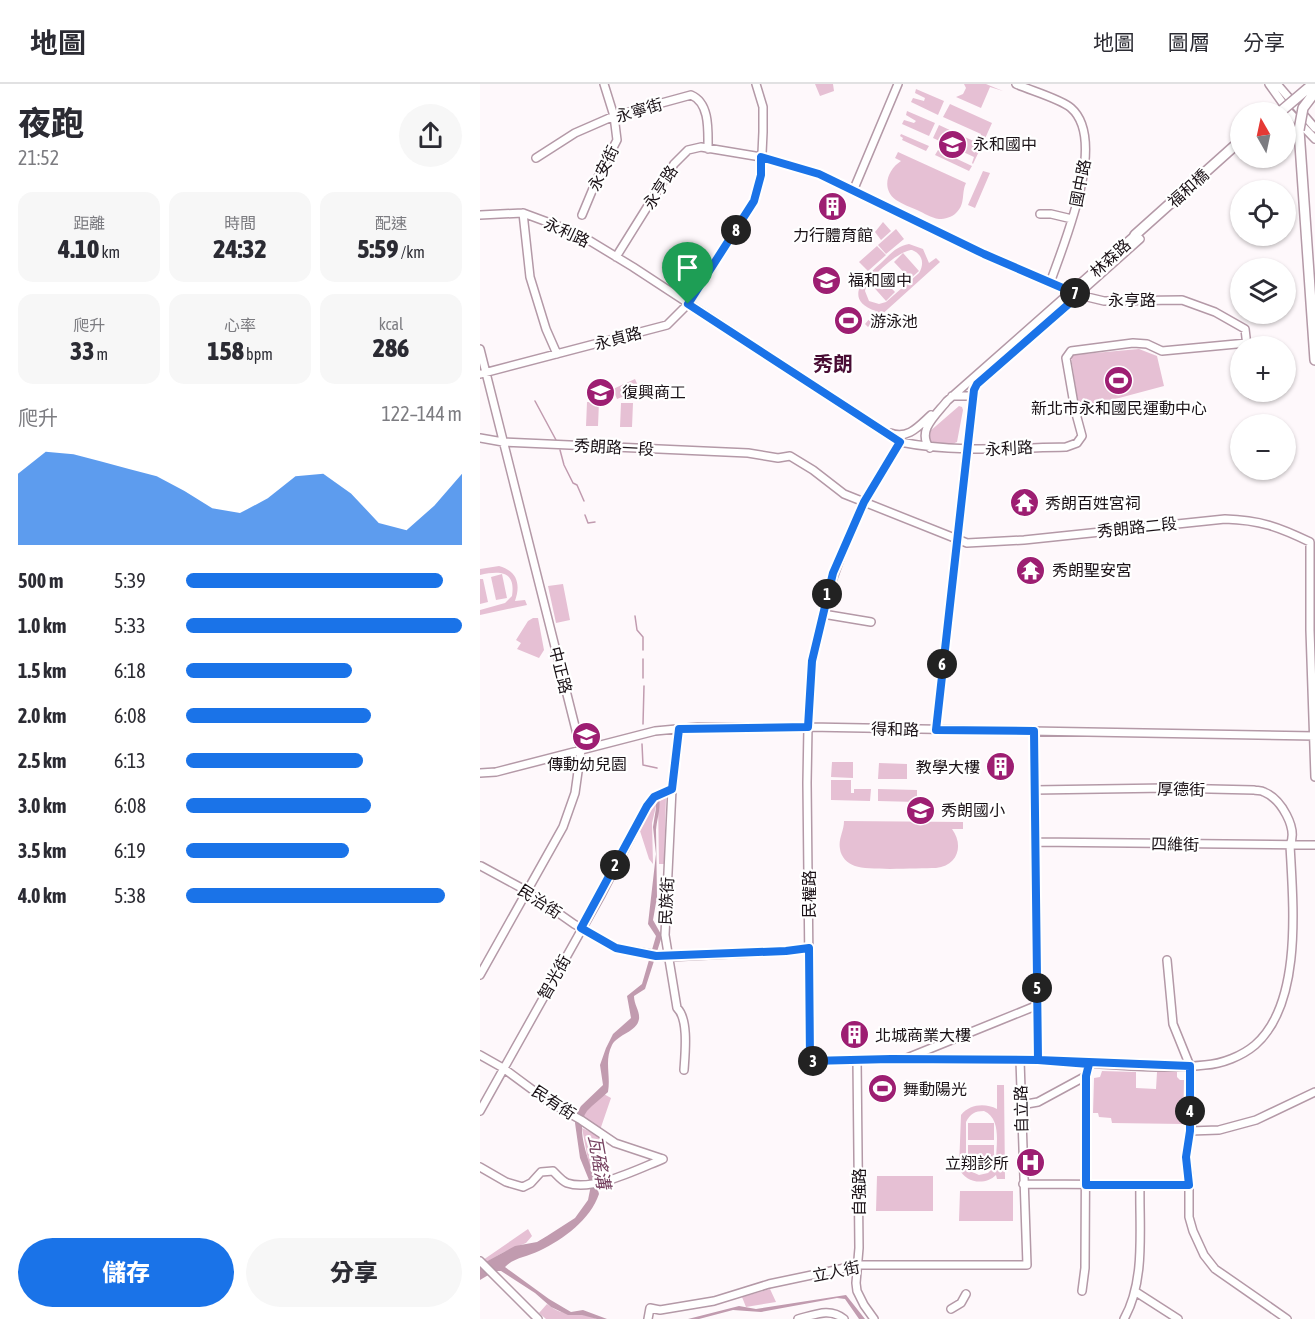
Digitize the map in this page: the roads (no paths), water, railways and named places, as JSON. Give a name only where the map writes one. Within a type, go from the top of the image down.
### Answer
[{"type":"main road","points":[[1284,102],[1305,84]]},
{"type":"main road","points":[[1292,102],[1313,84]]},
{"type":"main road","points":[[1315,92],[1303,108],[1299,125],[1315,360]]},
{"type":"main road","name":"福和橋","points":[[1138,237],[1230,150]]},
{"type":"main road","name":"福和橋","points":[[1138,237],[1230,156]]},
{"type":"street","name":"永安街","points":[[582,215],[617,140],[614,116],[604,84]]},
{"type":"street","name":"永貞路","points":[[483,373],[667,325],[688,304],[754,201],[761,175],[763,107],[756,84]]},
{"type":"street","points":[[853,191],[898,84]]},
{"type":"street","name":"國中路","points":[[1016,84],[1070,106],[1082,120],[1085,136],[1086,159],[1072,219],[1050,283]]},
{"type":"street","points":[[1269,84],[1289,112],[1315,139]]},
{"type":"street","points":[[1277,84],[1315,128]]},
{"type":"street","name":"永寧街","points":[[536,158],[575,133],[614,116],[691,95],[699,99],[704,106],[708,149]]},
{"type":"street","points":[[1306,120],[1315,116]]},
{"type":"street","name":"永亨路","points":[[616,257],[680,156],[688,150],[701,147],[761,157],[819,174],[1075,293],[1104,301],[1182,300],[1215,312],[1245,329],[1246,336]]},
{"type":"street","points":[[523,213],[530,277],[546,329],[557,354]]},
{"type":"street","name":"永利路","points":[[480,215],[523,213],[577,233],[900,442],[930,448],[968,450],[1066,447],[1077,443],[1082,436],[1066,358],[1071,351],[1133,343],[1147,344],[1162,351],[1230,346]]},
{"type":"street","points":[[1040,214],[1072,219]]},
{"type":"street","name":"林森路","points":[[974,393],[977,384],[1138,237]]},
{"type":"street","name":"林森路","points":[[878,428],[898,436],[905,435],[1075,293]]},
{"type":"street","name":"中正路","points":[[480,349],[483,373],[503,442],[581,750],[576,793],[556,842],[480,975]]},
{"type":"street","points":[[936,730],[975,376]]},
{"type":"street","points":[[930,448],[925,442],[925,431],[950,398],[974,393]]},
{"type":"street","name":"秀朗路一段","points":[[480,438],[503,442],[748,453]]},
{"type":"street","name":"民權路","points":[[857,1060],[810,1061],[808,727],[812,661],[833,573],[864,502],[900,442]]},
{"type":"street","name":"秀朗路二段","points":[[748,453],[778,458],[790,456],[844,494],[967,543],[1024,540],[1225,519],[1253,520],[1284,530],[1310,542]]},
{"type":"street","points":[[1315,535],[1310,542],[1310,630],[1315,777]]},
{"type":"street","points":[[823,614],[871,622]]},
{"type":"street","name":"得和路","points":[[480,772],[496,772],[655,731],[679,729],[808,727],[1314,736]]},
{"type":"street","name":"民族街","points":[[679,729],[672,789],[665,935],[677,1008],[681,1012],[686,1041],[684,1070]]},
{"type":"street","points":[[1034,731],[1038,1060]]},
{"type":"street","name":"厚德街","points":[[1034,790],[1167,788],[1264,792],[1278,802],[1289,818],[1293,840],[1290,845],[1294,939],[1287,985],[1275,1017],[1267,1029],[1255,1045],[1235,1058]]},
{"type":"street","name":"智光街","points":[[480,1111],[647,806],[654,797],[672,789]]},
{"type":"street","name":"四維街","points":[[1035,842],[1315,845]]},
{"type":"street","name":"民治街","points":[[481,866],[527,891],[581,928],[616,948],[668,957],[809,948]]},
{"type":"street","points":[[1167,960],[1171,1007],[1177,1036],[1190,1066],[1190,1131],[1186,1157],[1193,1232],[1204,1255],[1215,1269],[1287,1319]]},
{"type":"street","points":[[903,1060],[1038,1005]]},
{"type":"street","name":"民有街","points":[[480,1055],[615,1143],[663,1159],[617,1177],[588,1185],[566,1183],[552,1172],[541,1172],[531,1183],[523,1187],[506,1182],[480,1167]]},
{"type":"street","name":"自立路","points":[[1027,1265],[1020,1060],[1190,1066],[1206,1065],[1235,1058]]},
{"type":"street","points":[[857,1060],[1020,1060]]},
{"type":"street","name":"自強路","points":[[857,1060],[859,1265],[857,1291],[874,1319]]},
{"type":"street","points":[[1082,1291],[1085,1268],[1086,1076],[1089,1064]]},
{"type":"street","points":[[1021,1105],[1038,1102],[1086,1076]]},
{"type":"street","points":[[1190,1131],[1219,1130],[1256,1120],[1315,1092]]},
{"type":"street","points":[[1023,1184],[1140,1185],[1189,1181]]},
{"type":"street","points":[[1124,1319],[1136,1292],[1139,1266],[1140,1185]]},
{"type":"street","points":[[480,1261],[538,1319]]},
{"type":"street","name":"立人街","points":[[648,1319],[650,1308],[660,1310],[714,1301],[769,1284],[859,1265],[1027,1265]]},
{"type":"street","points":[[1136,1292],[1178,1319]]},
{"type":"street","points":[[951,1310],[961,1304],[966,1294]]},
{"type":"street","points":[[798,1319],[832,1312],[844,1319]]},
{"type":"waterway","name":"瓦磘溝","points":[[535,401],[556,440]]},
{"type":"waterway","name":"瓦磘溝","points":[[560,450],[564,465],[584,501]]},
{"type":"waterway","name":"瓦磘溝","points":[[585,515],[588,523],[595,522]]},
{"type":"waterway","name":"瓦磘溝","points":[[635,616],[637,630],[643,637],[643,650]]},
{"type":"waterway","name":"瓦磘溝","points":[[643,659],[643,678]]},
{"type":"waterway","name":"瓦磘溝","points":[[643,724],[644,686]]},
{"type":"waterway","name":"瓦磘溝","points":[[642,744],[643,765],[657,768]]},
{"type":"place","name":"永和國中","points":[[952,144]]},
{"type":"place","name":"力行體育館","points":[[833,207]]},
{"type":"place","name":"福和國中","points":[[827,280]]},
{"type":"place","name":"游泳池","points":[[849,321]]},
{"type":"place","name":"新北市永和國民運動中心","points":[[1119,380]]},
{"type":"place","name":"復興商工","points":[[601,392]]},
{"type":"place","name":"秀朗百姓宮祠","points":[[1024,503]]},
{"type":"place","name":"秀朗聖安宮","points":[[1031,570]]},
{"type":"place","name":"傳動幼兒園","points":[[587,736]]},
{"type":"place","name":"教學大樓","points":[[1001,767]]},
{"type":"place","name":"秀朗國小","points":[[920,810]]},
{"type":"place","name":"北城商業大樓","points":[[854,1035]]},
{"type":"place","name":"舞動陽光","points":[[882,1089]]},
{"type":"place","name":"立翔診所","points":[[1030,1163]]},
{"type":"district","name":"秀朗","points":[[833,364]]}]
